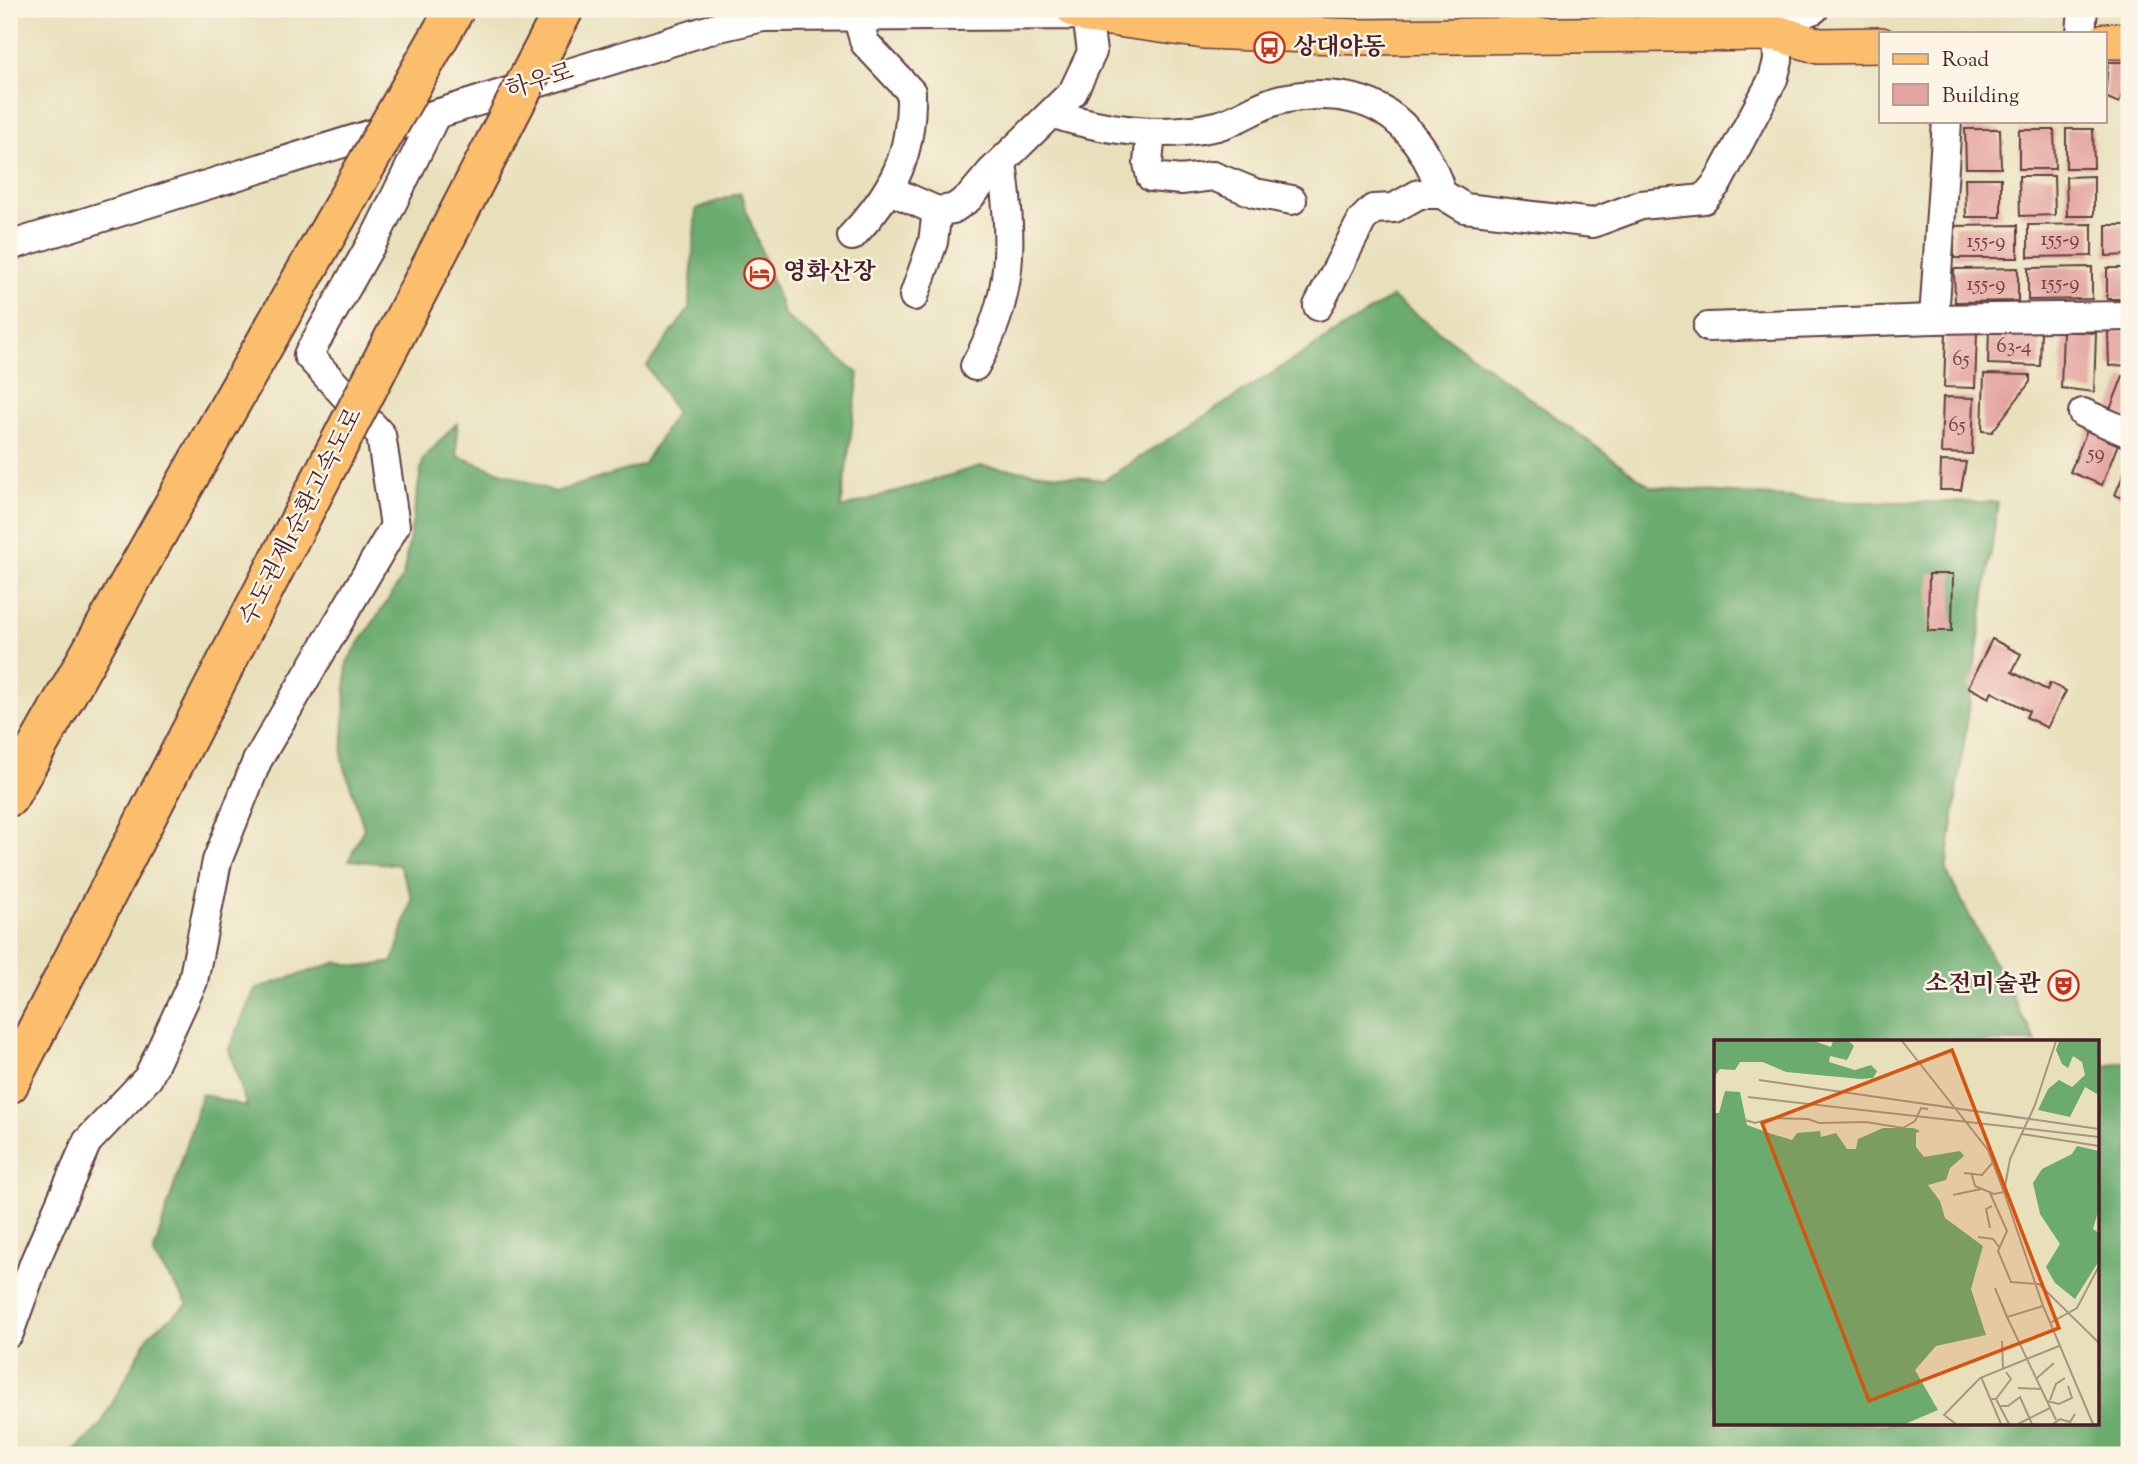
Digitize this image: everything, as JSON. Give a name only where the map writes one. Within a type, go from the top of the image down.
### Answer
[{"type":"highway","points":[[11,795],[455,9]]},
{"type":"highway","name":"수도권제1순환고속도로","points":[[9,1084],[564,9]]},
{"type":"highway","name":"수도권제1순환고속도로","points":[[9,1101],[40,1026]]},
{"type":"main road","points":[[1081,12],[1204,31],[1362,37],[1777,33],[1819,46],[1879,45]]},
{"type":"main road","points":[[2106,41],[2129,41]]},
{"type":"street","points":[[1318,306],[1362,220],[1373,209],[1394,208],[1419,194],[1442,194],[1465,208],[1593,223],[1641,205],[1704,199],[1718,182],[1773,79],[1778,61],[1777,33],[1795,16],[1814,9]]},
{"type":"street","points":[[2081,32],[2083,9]]},
{"type":"street","points":[[890,190],[937,211],[953,209],[969,198],[1073,92],[1092,52],[1081,12]]},
{"type":"street","name":"하우로","points":[[9,246],[715,28],[763,17],[1081,12]]},
{"type":"street","points":[[852,236],[890,190],[906,149],[911,120],[911,92],[865,43],[857,16]]},
{"type":"street","points":[[1054,114],[1098,128],[1151,132],[1218,125],[1280,100],[1319,96],[1356,97],[1377,105],[1405,129],[1432,163],[1442,194]]},
{"type":"street","points":[[9,1333],[35,1261],[87,1142],[148,1077],[193,981],[217,861],[257,761],[394,526],[381,435],[308,355],[378,232],[436,114]]},
{"type":"street","points":[[1934,320],[1947,122]]},
{"type":"street","points":[[1151,132],[1148,163],[1151,177],[1181,180],[1213,176],[1255,193],[1292,200]]},
{"type":"street","points":[[975,366],[1002,308],[1008,269],[1010,233],[1002,162]]},
{"type":"street","points":[[914,296],[933,243],[937,211]]},
{"type":"street","points":[[1708,327],[2129,317]]},
{"type":"street","points":[[2083,413],[2129,433]]},
{"type":"green space","points":[[740,193],[785,316],[859,374],[841,508],[980,466],[1104,480],[1392,297],[1651,487],[1853,502],[1998,502],[1946,871],[2035,1040],[1714,1040],[1714,1426],[2100,1426],[2100,1067],[2129,1062],[2129,1455],[71,1455],[100,1426],[149,1335],[188,1304],[153,1255],[202,1094],[247,1107],[229,1049],[255,989],[338,962],[362,967],[393,962],[412,898],[399,865],[349,860],[364,828],[342,759],[347,662],[403,577],[423,459],[457,423],[457,456],[555,492],[643,465],[676,413],[647,366],[689,309],[696,209]]},
{"type":"building","points":[[2108,62],[2129,62],[2129,75],[2119,103],[2106,97]]},
{"type":"building","points":[[1965,129],[2000,129],[2001,168],[1966,168]]},
{"type":"building","points":[[2066,129],[2093,129],[2094,168],[2066,168]]},
{"type":"building","points":[[2019,130],[2054,130],[2055,169],[2019,169]]},
{"type":"building","points":[[2019,176],[2054,176],[2055,215],[2020,216]]},
{"type":"building","points":[[2094,176],[2094,216],[2067,216],[2066,177]]},
{"type":"building","points":[[1965,178],[2001,178],[2001,217],[1966,217]]},
{"type":"building","points":[[2092,224],[2092,256],[2028,257],[2028,225]]},
{"type":"building","points":[[2018,225],[2018,258],[1954,258],[1954,226]]},
{"type":"building","points":[[2106,225],[2129,225],[2129,255],[2106,256]]},
{"type":"building","points":[[2092,267],[2092,299],[2028,300],[2028,268]]},
{"type":"building","points":[[2018,268],[2018,301],[1955,302],[1954,269]]},
{"type":"building","points":[[2107,268],[2129,268],[2129,299],[2107,299]]},
{"type":"building","points":[[1989,329],[2041,331],[2040,366],[1988,364]]},
{"type":"building","points":[[2063,331],[2096,333],[2094,392],[2061,388]]},
{"type":"building","points":[[2108,331],[2129,331],[2129,365],[2109,366]]},
{"type":"building","points":[[1946,332],[1977,333],[1975,388],[1944,387]]},
{"type":"building","points":[[1984,374],[2030,375],[2030,382],[1992,432],[1982,431]]},
{"type":"building","points":[[2123,376],[2129,379],[2129,420],[2109,412]]},
{"type":"building","points":[[1943,397],[1974,398],[1972,454],[1941,453]]},
{"type":"building","points":[[2090,423],[2121,436],[2102,485],[2070,472]]},
{"type":"building","points":[[1941,461],[1966,462],[1961,490],[1940,490]]},
{"type":"building","points":[[2129,461],[2129,501],[2115,495]]},
{"type":"building","points":[[1929,574],[1953,574],[1952,631],[1928,631]]},
{"type":"building","points":[[1992,639],[2021,654],[2012,672],[2047,690],[2050,683],[2066,691],[2047,728],[2026,717],[2029,711],[1992,692],[1989,698],[1968,687]]},
{"type":"place","name":"상대야동","points":[[1270,48]]},
{"type":"place","name":"영화산장","points":[[760,273]]},
{"type":"place","name":"소전미술관","points":[[2064,985]]}]
